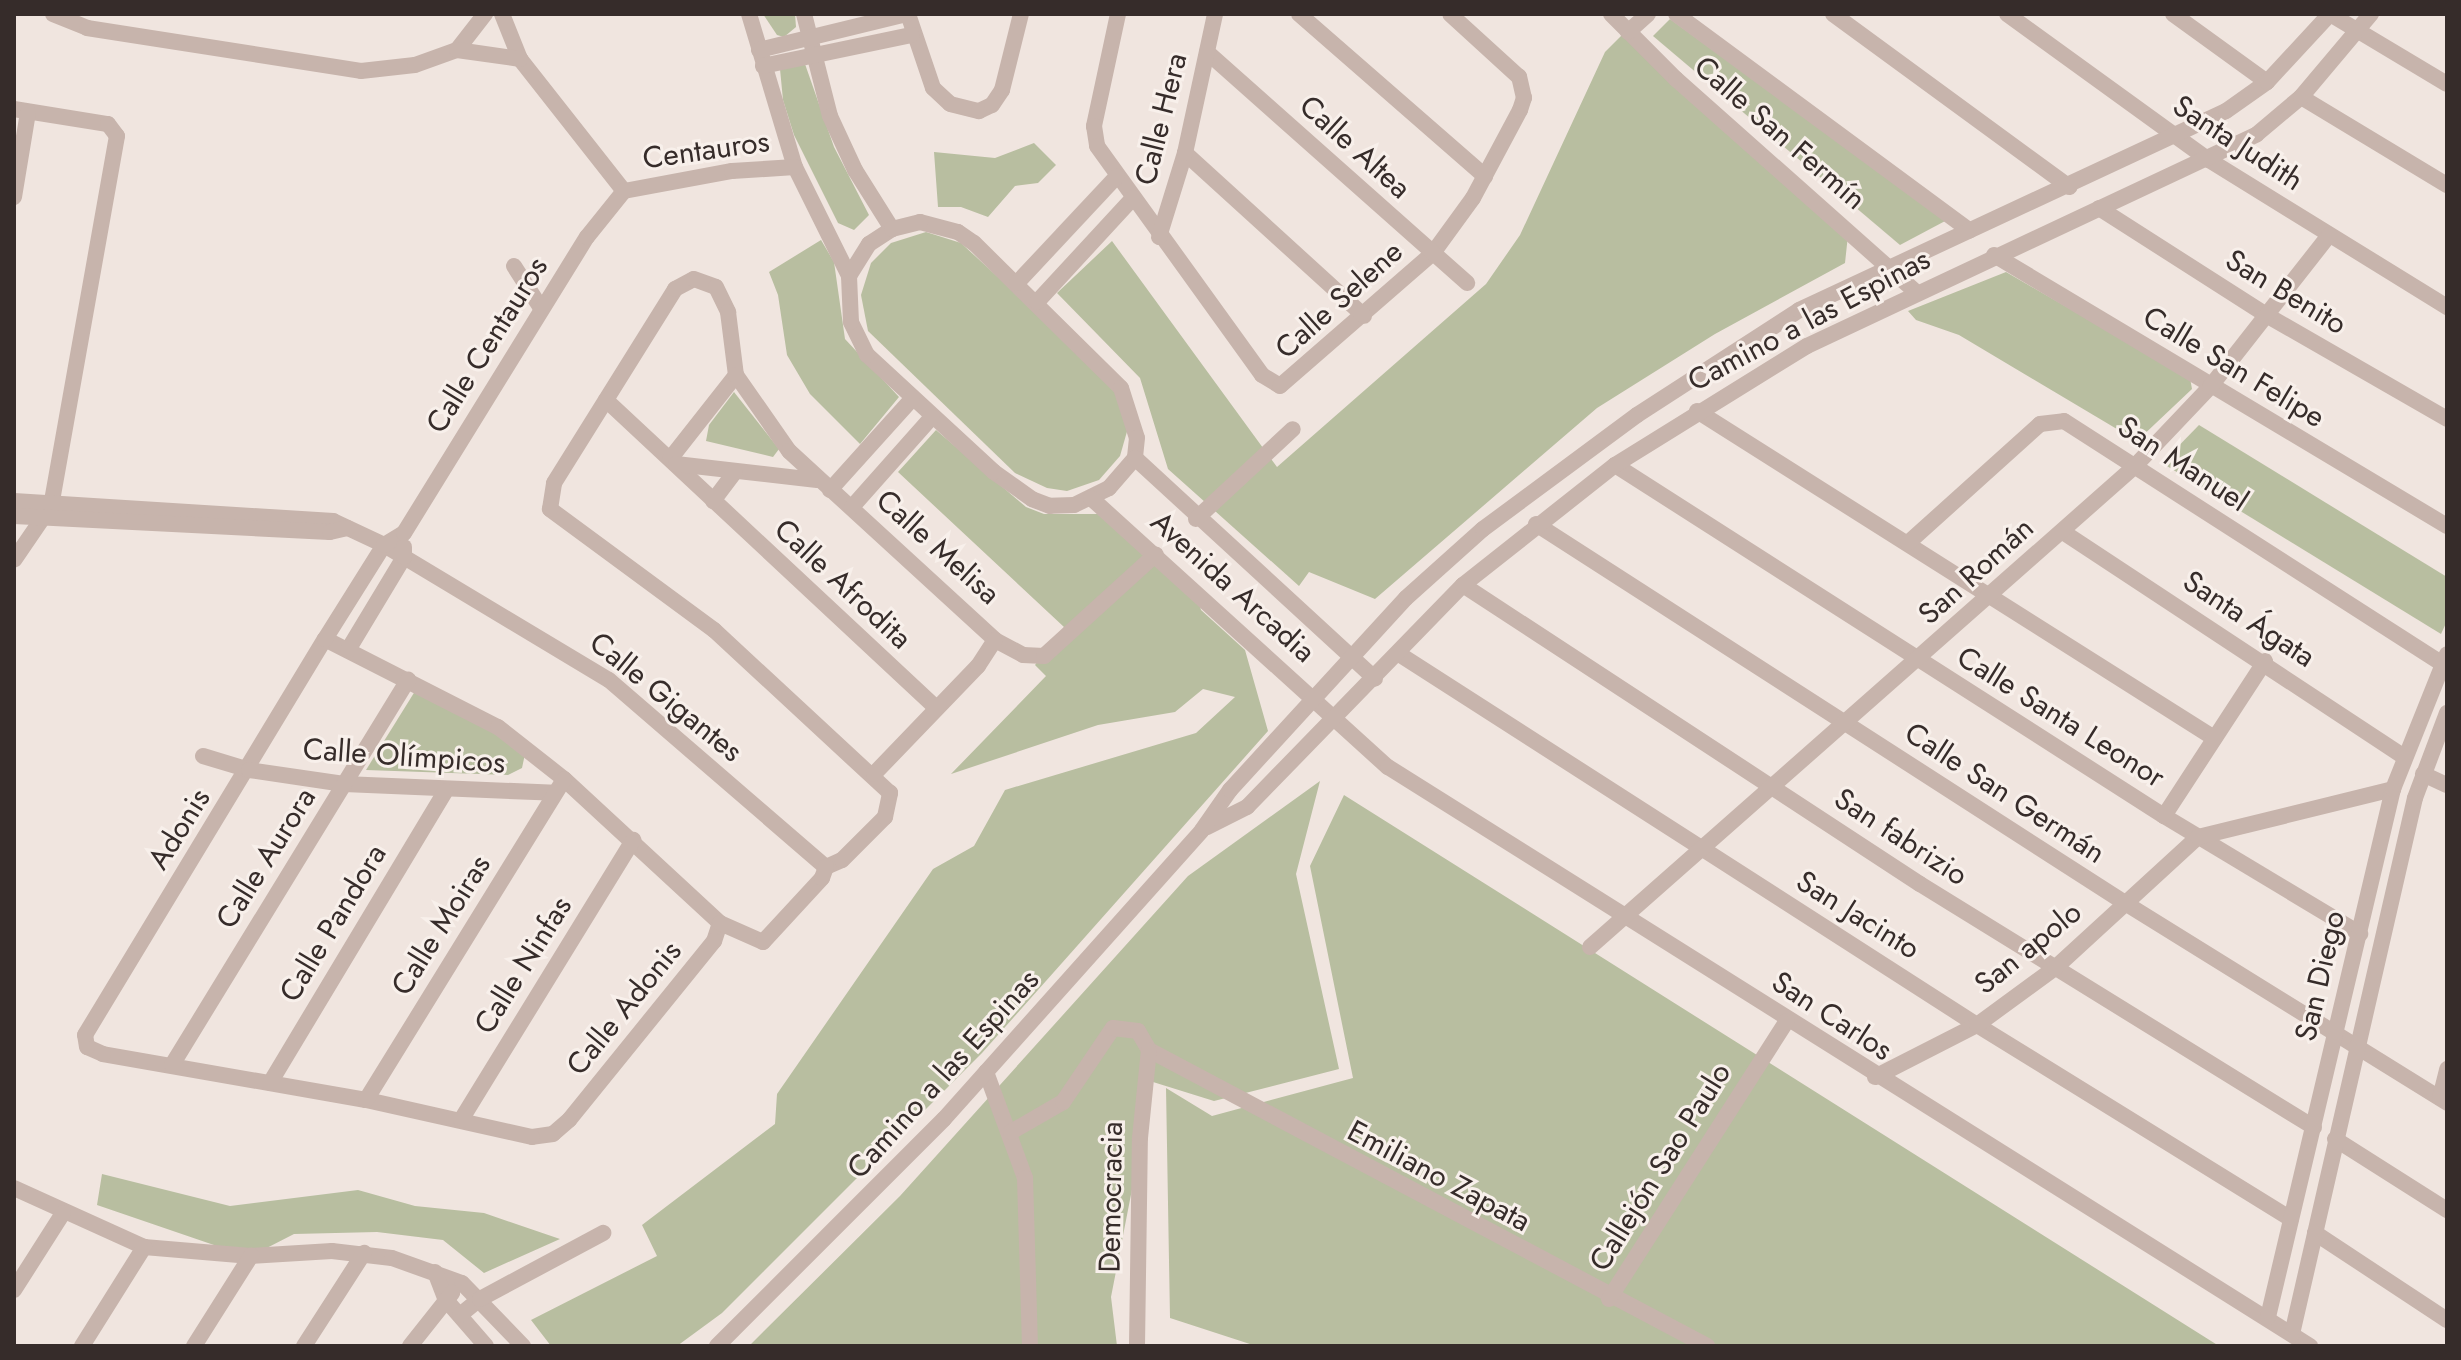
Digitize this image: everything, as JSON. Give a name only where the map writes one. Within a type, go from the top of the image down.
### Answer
[{"type":"street","points":[[53,14],[87,28],[361,71],[415,65],[457,50],[520,59]]},
{"type":"street","points":[[457,50],[485,14]]},
{"type":"street","points":[[502,14],[520,59],[624,191]]},
{"type":"street","points":[[749,14],[795,167],[849,276]]},
{"type":"street","points":[[804,14],[841,143],[892,229]]},
{"type":"street","points":[[763,66],[907,14],[933,88],[950,104],[979,111],[992,105],[1002,90],[1021,14]]},
{"type":"street","name":"Calle Selene","points":[[1118,14],[1094,126],[1097,146],[1159,237],[1271,383],[1290,382],[1433,253],[1485,176],[1520,110],[1523,88],[1512,68],[1450,14]]},
{"type":"street","name":"Calle Hera","points":[[1159,237],[1185,153],[1215,14]]},
{"type":"street","points":[[1299,14],[1485,176]]},
{"type":"street","name":"Calle San Fermín","points":[[1611,14],[1915,291]]},
{"type":"street","points":[[1628,32],[1648,14]]},
{"type":"street","points":[[1676,14],[1970,231]]},
{"type":"street","points":[[1833,14],[2069,187]]},
{"type":"street","name":"Santa Judith","points":[[2007,14],[2209,160],[2447,307]]},
{"type":"street","points":[[2173,14],[2267,82]]},
{"type":"street","points":[[2330,14],[2447,84]]},
{"type":"street","name":"Camino a las Espinas","points":[[717,1346],[874,1193],[986,1072],[1202,830],[1230,790],[1406,598],[1520,499],[1746,341],[1890,267],[2069,187],[2226,111],[2267,82],[2330,14]]},
{"type":"street","name":"Camino a las Espinas","points":[[1202,830],[1247,807],[1375,679],[1463,585],[1536,524],[1615,465],[1758,372],[1915,291],[2209,160],[2257,134],[2301,97],[2371,14]]},
{"type":"street","points":[[759,50],[812,48],[912,35]]},
{"type":"street","name":"Calle Altea","points":[[1207,52],[1467,283]]},
{"type":"street","points":[[2301,97],[2447,185]]},
{"type":"street","points":[[14,197],[21,110],[108,124],[117,136],[51,506],[38,520],[14,560]]},
{"type":"street","points":[[1185,153],[1364,316]]},
{"type":"street","name":"Centauros","points":[[624,191],[684,177],[795,167]]},
{"type":"street","points":[[1017,283],[1117,176]]},
{"type":"street","name":"Calle Centauros","points":[[325,639],[384,545],[404,533],[541,308],[624,191]]},
{"type":"street","points":[[1037,302],[1133,198]]},
{"type":"street","name":"San Benito","points":[[2099,208],[2268,316],[2447,419]]},
{"type":"street","points":[[920,222],[958,232],[1037,302],[1121,388],[1134,421],[1135,458],[1109,488],[1091,498],[1050,506],[1032,499],[912,399],[857,338],[847,301],[849,276],[869,244],[892,229],[920,222]]},
{"type":"street","name":"San Román","points":[[1590,947],[1775,788],[2134,467],[2210,387],[2329,235]]},
{"type":"street","name":"Calle San Felipe","points":[[1994,255],[2447,526]]},
{"type":"street","points":[[514,266],[541,308]]},
{"type":"street","name":"Calle Melisa","points":[[694,279],[716,287],[724,298],[736,375],[772,429],[824,485],[852,507],[995,640],[987,656],[874,774],[714,630],[563,523],[550,509],[554,483],[606,400],[665,302],[694,279]]},
{"type":"street","points":[[736,375],[673,462],[824,485],[912,399]]},
{"type":"street","name":"Calle Afrodita","points":[[606,400],[936,708]]},
{"type":"street","points":[[1697,411],[2214,738]]},
{"type":"street","points":[[852,507],[932,417]]},
{"type":"street","name":"San Manuel","points":[[1908,543],[2052,419],[2064,421],[2445,659]]},
{"type":"street","points":[[1196,519],[1293,429]]},
{"type":"street","name":"Avenida Arcadia","points":[[1135,458],[1196,519],[1375,679]]},
{"type":"street","name":"Calle Santa Leonor","points":[[1615,465],[2164,816],[2360,934]]},
{"type":"street","points":[[713,501],[735,472]]},
{"type":"street","name":"Avenida Arcadia","points":[[1091,498],[1156,554],[1333,720]]},
{"type":"street","name":"Calle Gigantes","points":[[14,501],[51,506],[321,517],[348,528],[384,545],[609,680],[821,865]]},
{"type":"street","points":[[14,516],[38,520],[330,532],[348,528]]},
{"type":"street","name":"Calle San Germán","points":[[1536,524],[2125,903],[2444,1101]]},
{"type":"street","name":"Santa Ágata","points":[[2063,532],[2265,661],[2403,756]]},
{"type":"street","points":[[348,650],[404,557],[404,533]]},
{"type":"street","points":[[995,640],[1023,655],[1044,656],[1156,554]]},
{"type":"street","name":"San fabrizio","points":[[1463,585],[2055,968],[2314,1127]]},
{"type":"street","points":[[325,639],[498,727],[560,786],[633,840],[720,923],[763,942],[822,878],[821,865],[842,860],[890,811],[890,793],[874,774]]},
{"type":"street","name":"Adonis","points":[[87,1047],[89,1028],[249,770],[325,639]]},
{"type":"street","name":"San Jacinto","points":[[1399,654],[1702,851],[2291,1219]]},
{"type":"street","name":"San Diego","points":[[2268,1317],[2393,789],[2403,756],[2445,659]]},
{"type":"street","points":[[2164,816],[2265,661]]},
{"type":"street","name":"Calle Aurora","points":[[172,1065],[408,680]]},
{"type":"street","name":"San Diego","points":[[2292,1334],[2355,1045],[2423,774],[2447,713]]},
{"type":"street","name":"San Carlos","points":[[1333,720],[1388,767],[1625,915],[1875,1077],[2268,1317],[2310,1346]]},
{"type":"street","name":"Calle Olímpicos","points":[[203,756],[249,770],[344,784],[445,792],[560,786]]},
{"type":"street","points":[[2423,774],[2447,785]]},
{"type":"street","name":"Calle Moiras","points":[[366,1100],[560,786]]},
{"type":"street","points":[[2198,837],[2393,789]]},
{"type":"street","name":"Calle Pandora","points":[[270,1083],[445,792]]},
{"type":"street","name":"San apolo","points":[[1875,1077],[1977,1025],[2055,968],[2198,837]]},
{"type":"street","name":"Calle Ninfas","points":[[461,1120],[633,840]]},
{"type":"street","name":"Calle Adonis","points":[[87,1047],[366,1100],[532,1137],[553,1134],[569,1120],[714,941],[720,923]]},
{"type":"street","name":"Callejón Sao Paulo","points":[[1609,1299],[1787,1021]]},
{"type":"street","name":"Emiliano Zapata","points":[[1011,1132],[1063,1102],[1113,1028],[1138,1031],[1149,1050],[1609,1299],[1707,1346]]},
{"type":"street","name":"Democracia","points":[[1137,1346],[1140,1138],[1149,1050]]},
{"type":"street","points":[[2444,1101],[2447,1069]]},
{"type":"street","points":[[986,1072],[1011,1132],[1029,1208],[1030,1346]]},
{"type":"street","points":[[2335,1139],[2447,1210]]},
{"type":"street","points":[[14,1188],[63,1213],[144,1247],[251,1256],[364,1253],[435,1272],[462,1283],[523,1346]]},
{"type":"street","points":[[14,1290],[63,1213]]},
{"type":"street","points":[[460,1315],[480,1299],[603,1233]]},
{"type":"street","points":[[2315,1233],[2447,1320]]},
{"type":"street","points":[[82,1346],[144,1247]]},
{"type":"street","points":[[304,1346],[364,1253]]},
{"type":"street","points":[[194,1346],[251,1256]]},
{"type":"street","points":[[435,1272],[446,1300],[486,1346]]},
{"type":"street","points":[[410,1346],[462,1283]]},
{"type":"green space","points":[[763,14],[795,14],[796,27],[784,37],[777,35]]},
{"type":"green space","points":[[1670,19],[1947,220],[1900,245],[1653,36]]},
{"type":"green space","points":[[1622,35],[1848,235],[1845,263],[1715,334],[1597,408],[1375,599],[1309,572],[1299,586],[1168,469],[1140,378],[1057,293],[1112,241],[1277,467],[1486,284],[1520,235],[1605,52]]},
{"type":"green space","points":[[805,64],[834,147],[869,215],[854,230],[838,223],[794,135],[783,100],[780,69]]},
{"type":"green space","points":[[1034,143],[1056,165],[1038,183],[1015,186],[988,217],[961,207],[938,207],[934,152],[995,158]]},
{"type":"green space","points":[[926,232],[961,243],[1115,385],[1128,428],[1120,456],[1099,480],[1067,491],[1047,488],[1015,473],[868,331],[861,295],[871,263],[891,243]]},
{"type":"green space","points":[[821,240],[834,262],[845,339],[899,397],[860,444],[810,394],[787,355],[778,295],[769,272]]},
{"type":"green space","points":[[2006,272],[2190,378],[2192,389],[2137,441],[1959,335],[1916,320],[1908,311]]},
{"type":"green space","points":[[734,392],[779,449],[773,457],[706,441],[709,425]]},
{"type":"green space","points":[[2199,425],[2447,577],[2447,621],[2441,634],[2162,463]]},
{"type":"green space","points":[[936,430],[1026,507],[1044,514],[1100,514],[1198,598],[1201,610],[1245,650],[1268,731],[982,1053],[722,1313],[677,1346],[551,1346],[531,1320],[657,1256],[642,1225],[775,1124],[777,1094],[933,869],[974,846],[1005,790],[1196,733],[1235,697],[1203,689],[1175,712],[1098,725],[951,774],[1046,676],[1035,665],[1064,627],[898,472]]},
{"type":"green space","points":[[417,688],[491,728],[525,754],[522,768],[508,775],[366,770]]},
{"type":"green space","points":[[1320,781],[1296,874],[1339,1069],[1214,1101],[1153,1082],[1111,1297],[1117,1346],[749,1346],[900,1196],[1188,876]]},
{"type":"green space","points":[[1344,795],[2219,1346],[1256,1346],[1170,1318],[1166,1088],[1212,1116],[1353,1078],[1310,866]]},
{"type":"green space","points":[[102,1174],[230,1206],[358,1190],[415,1206],[484,1213],[560,1239],[484,1273],[443,1240],[377,1232],[294,1234],[249,1257],[97,1205]]}]
